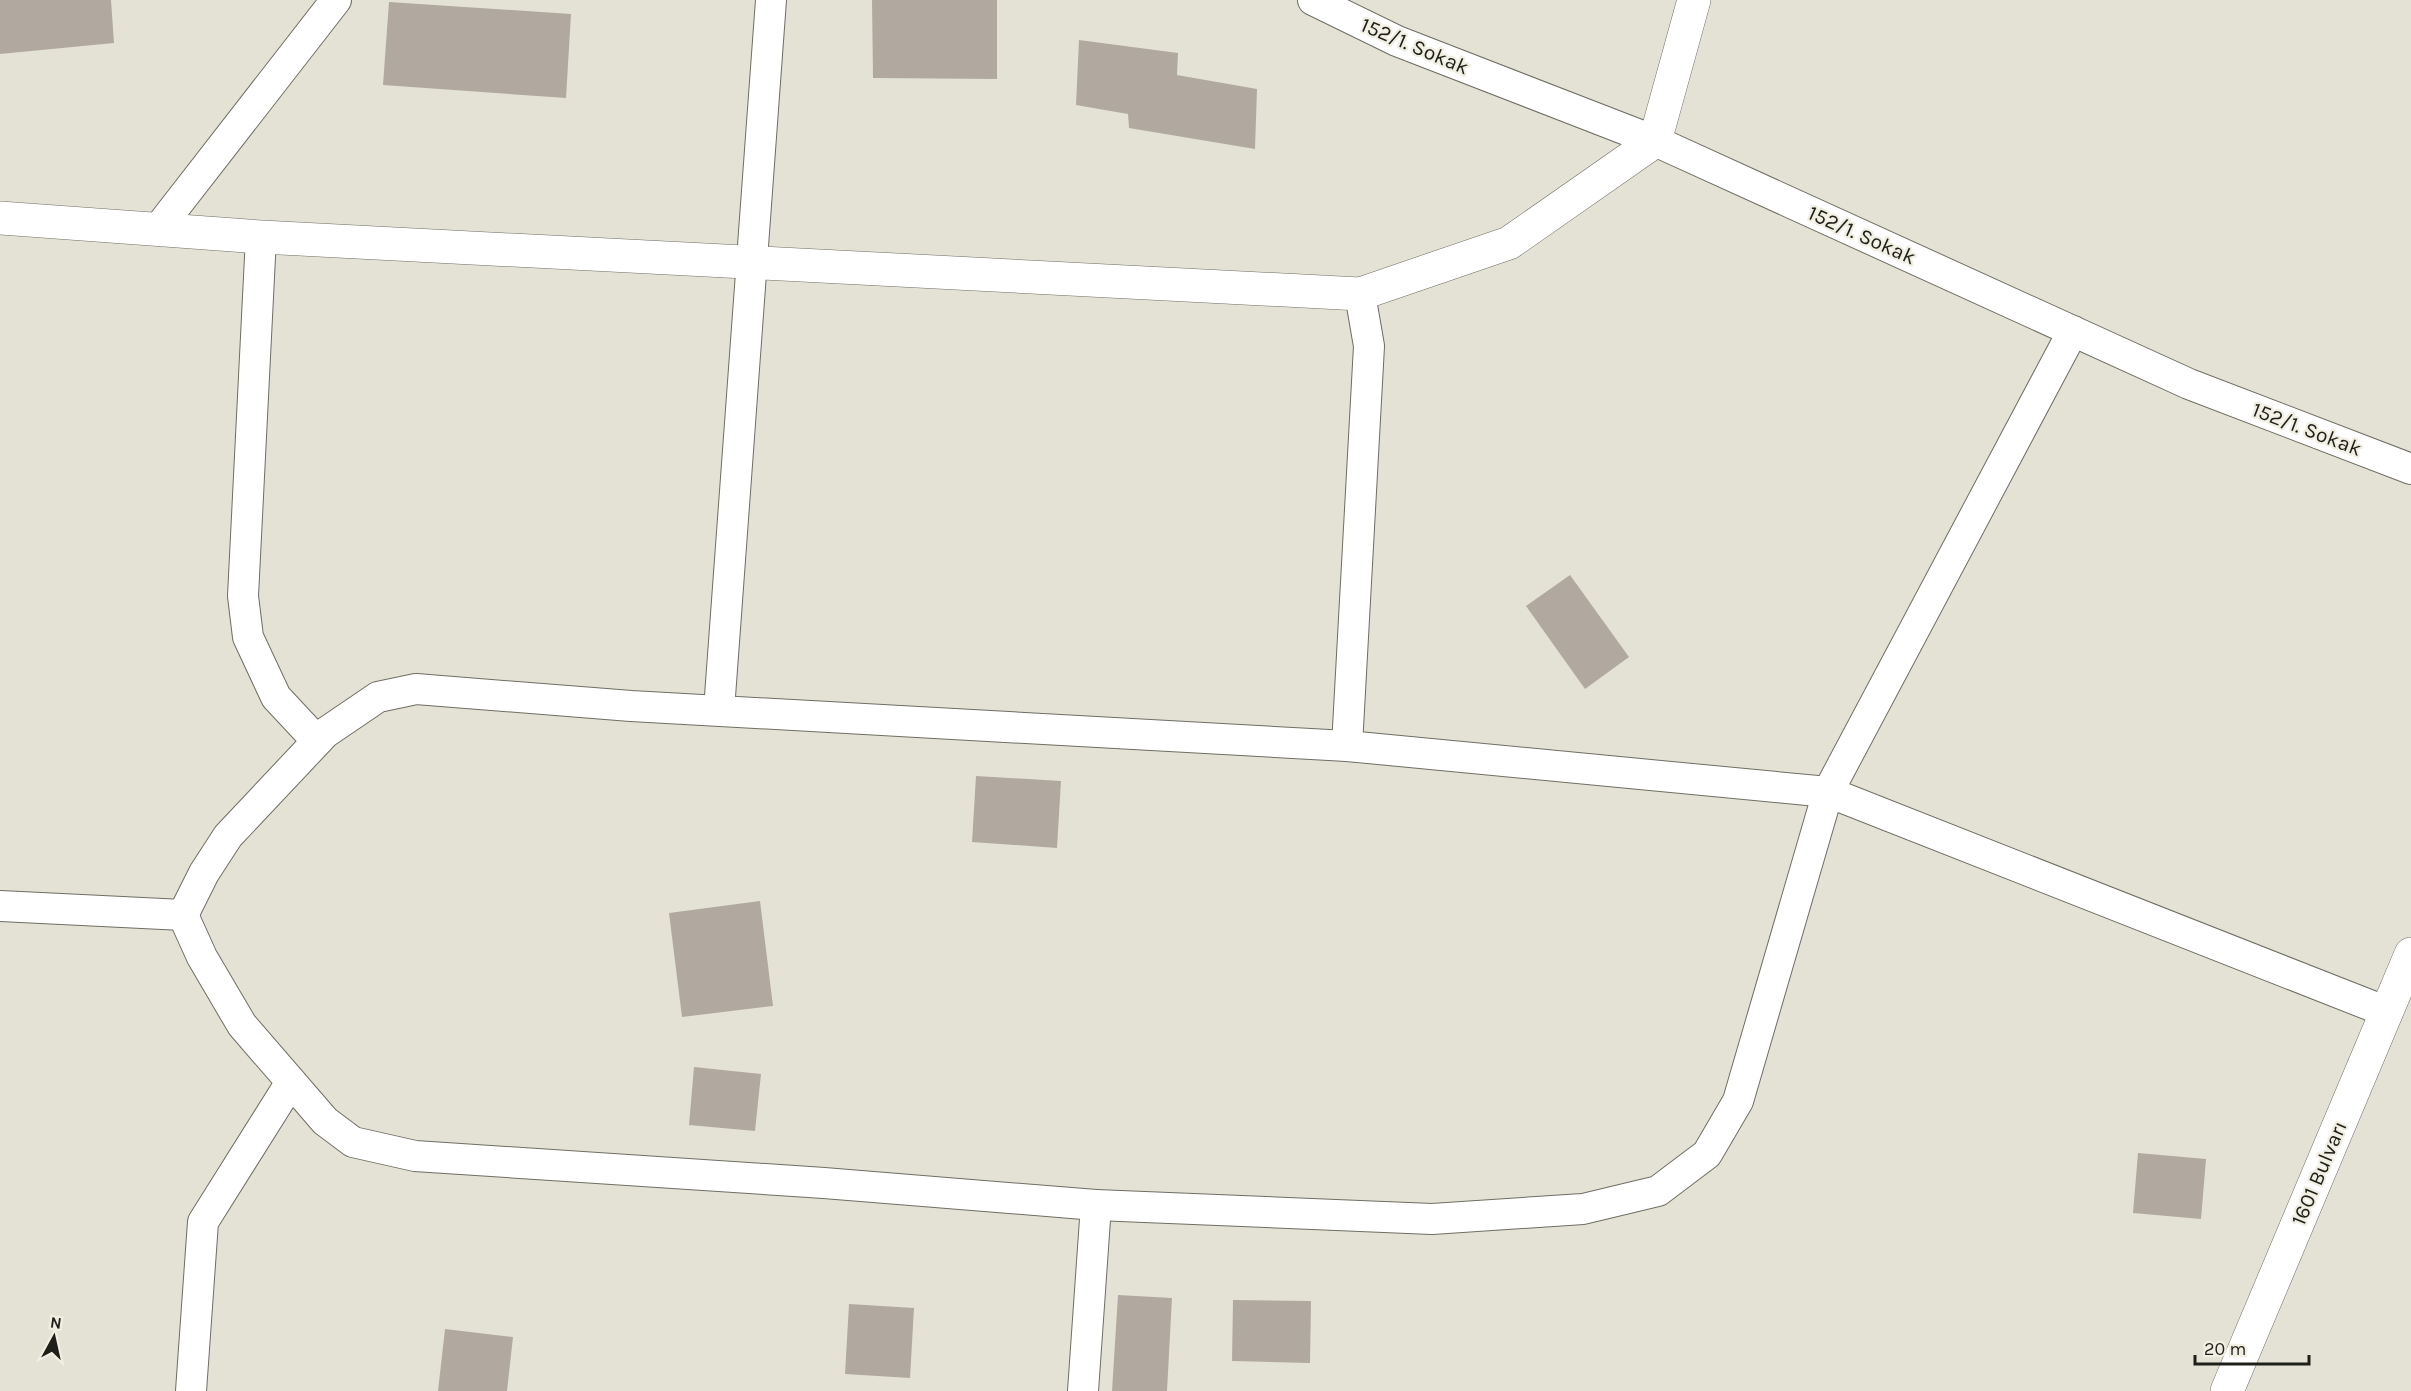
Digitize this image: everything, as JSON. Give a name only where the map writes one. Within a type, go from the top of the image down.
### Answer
[{"type":"street","points":[[158,229],[336,0]]},
{"type":"street","points":[[719,710],[771,0]]},
{"type":"street","name":"152/1. Sokak","points":[[1313,0],[1397,41],[1655,141],[2189,384],[2411,469]]},
{"type":"street","points":[[0,218],[261,237],[1360,294],[1509,243],[1655,141],[1694,0]]},
{"type":"street","points":[[261,237],[243,596],[248,637],[276,697],[317,741]]},
{"type":"street","points":[[1347,746],[1369,346],[1360,294]]},
{"type":"street","points":[[183,915],[202,957],[242,1025],[325,1121],[353,1142],[415,1156],[824,1183],[1096,1205],[1432,1219],[1583,1209],[1658,1191],[1707,1154],[1738,1101],[1828,792],[2073,331]]},
{"type":"street","points":[[183,915],[204,873],[228,836],[317,741],[378,697],[416,689],[631,706],[1347,746],[1828,792],[2387,1012]]},
{"type":"street","points":[[0,906],[183,915]]},
{"type":"street","name":"1601 Bulvarı","points":[[2227,1391],[2411,954]]},
{"type":"street","points":[[191,1391],[203,1222],[291,1082]]},
{"type":"street","points":[[1083,1391],[1096,1205]]},
{"type":"building","points":[[0,0],[111,0],[114,43],[0,54]]},
{"type":"building","points":[[872,0],[997,0],[997,79],[873,78]]},
{"type":"building","points":[[389,2],[571,14],[566,98],[383,85]]},
{"type":"building","points":[[1079,40],[1178,53],[1177,75],[1257,89],[1255,149],[1129,128],[1128,114],[1076,105]]},
{"type":"building","points":[[1570,575],[1629,657],[1585,689],[1526,606]]},
{"type":"building","points":[[976,776],[1061,781],[1057,848],[972,842]]},
{"type":"building","points":[[760,901],[773,1006],[682,1017],[669,913]]},
{"type":"building","points":[[694,1067],[761,1074],[755,1131],[689,1125]]},
{"type":"building","points":[[2138,1153],[2206,1159],[2201,1219],[2133,1213]]},
{"type":"building","points":[[1118,1295],[1172,1298],[1167,1391],[1112,1391]]},
{"type":"building","points":[[1233,1300],[1311,1301],[1310,1363],[1232,1361]]},
{"type":"building","points":[[849,1304],[914,1308],[910,1378],[845,1374]]},
{"type":"building","points":[[445,1329],[513,1337],[507,1391],[438,1391]]}]
